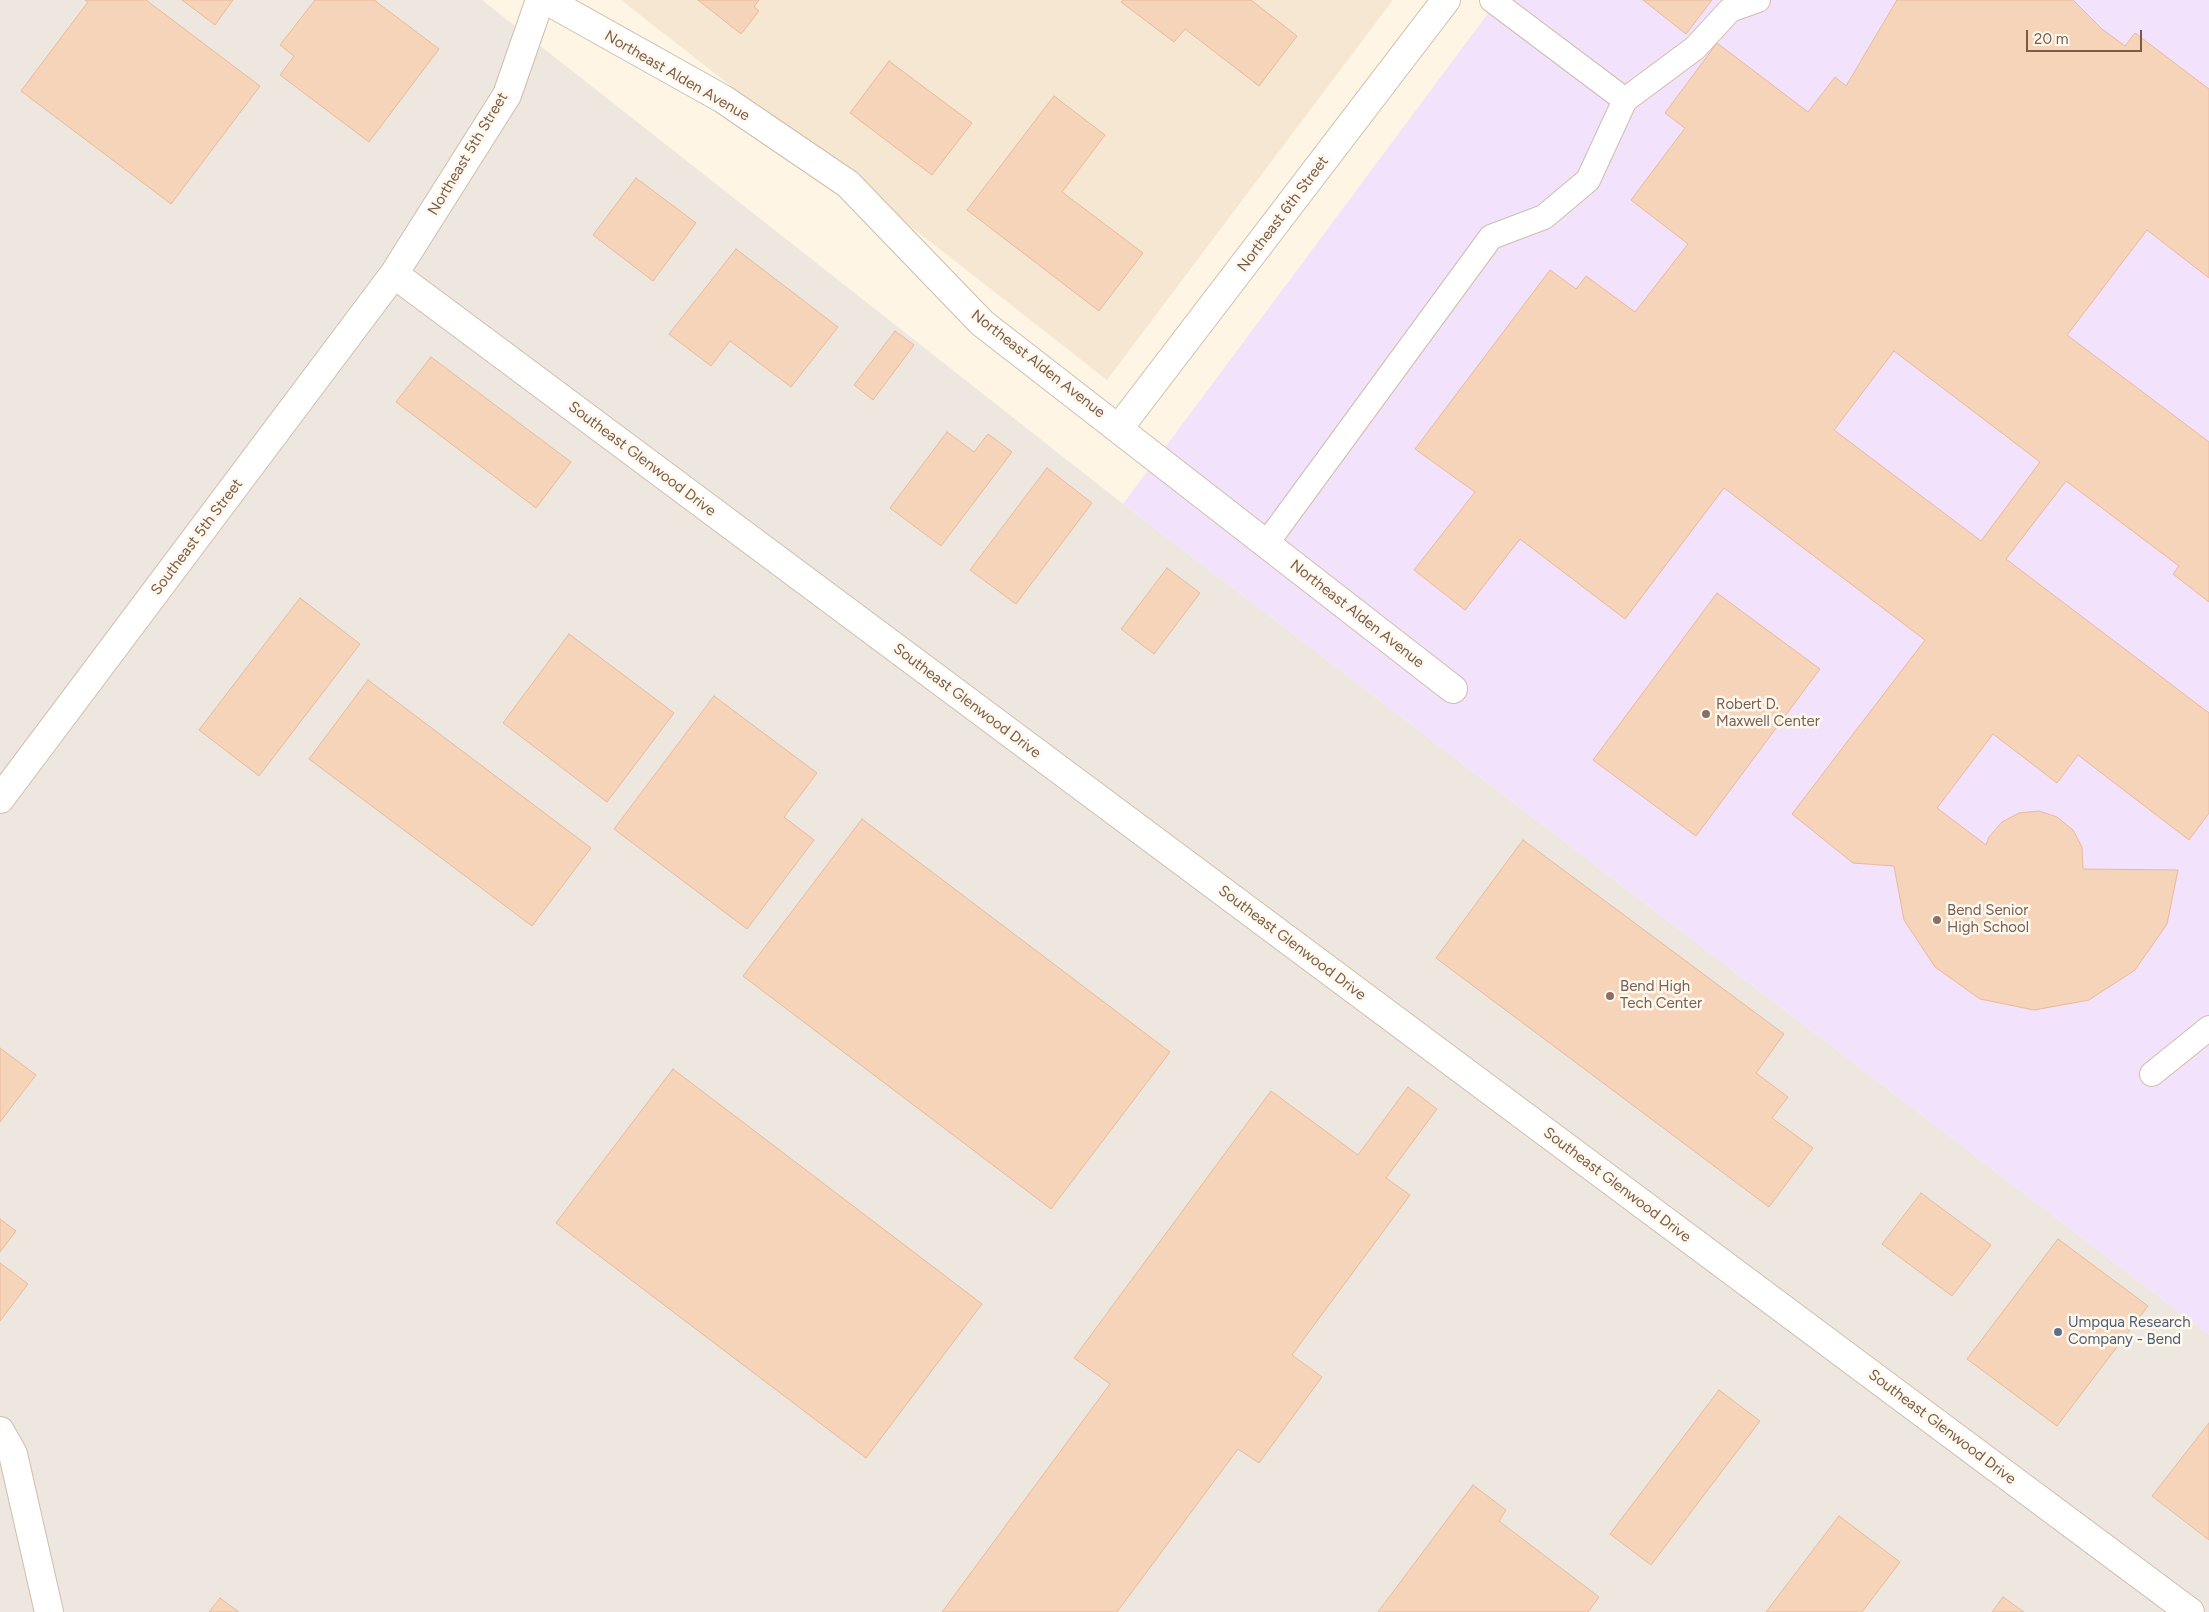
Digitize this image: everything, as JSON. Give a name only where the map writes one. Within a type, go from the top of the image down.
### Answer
[{"type":"street","name":"Northeast 5th Street","points":[[394,274],[506,95],[540,0]]},
{"type":"street","name":"Northeast Alden Avenue","points":[[546,0],[724,99],[848,184],[982,324],[1119,428],[1453,689]]},
{"type":"street","name":"Northeast 6th Street","points":[[1119,428],[1446,0]]},
{"type":"street","name":"Southeast 5th Street","points":[[0,799],[394,274]]},
{"type":"street","name":"Southeast Glenwood Drive","points":[[394,274],[2190,1612]]},
{"type":"street","points":[[0,1431],[13,1454],[49,1612]]},
{"type":"lane","points":[[1492,0],[1625,100]]},
{"type":"lane","points":[[1266,544],[1491,237],[1544,216],[1588,180],[1625,100],[1695,48],[1730,10],[1758,0]]},
{"type":"lane","points":[[2152,1074],[2209,1028]]},
{"type":"shaded area","points":[[0,0],[482,0],[1123,504],[2209,1335],[2209,1612],[0,1612]]},
{"type":"shaded area","points":[[621,0],[1393,0],[1107,380]]},
{"type":"shaded area","name":"Bend Senior High School","points":[[1498,0],[2209,0],[2209,1335],[1123,504]]},
{"type":"building","points":[[85,0],[146,0],[260,86],[171,204],[21,91],[88,2]]},
{"type":"building","points":[[182,0],[233,0],[215,25]]},
{"type":"building","points":[[315,0],[374,0],[439,49],[369,142],[280,75],[294,56],[280,45]]},
{"type":"building","points":[[698,0],[759,0],[754,7],[759,11],[741,34]]},
{"type":"building","points":[[1123,0],[1251,0],[1297,36],[1259,86],[1185,29],[1174,42],[1121,2]]},
{"type":"building","points":[[1643,0],[1712,0],[1686,34]]},
{"type":"building","name":"Bend Senior High School","points":[[1897,0],[2073,0],[2102,29],[2125,46],[2135,33],[2209,89],[2209,278],[2147,230],[2067,335],[2209,442],[2209,602],[2173,574],[2179,566],[2066,481],[2006,559],[2209,713],[2209,813],[2189,840],[2078,755],[2057,783],[1993,734],[1937,808],[1986,845],[1989,837],[2002,822],[2019,813],[2039,811],[2057,817],[2073,830],[2082,847],[2083,869],[2178,870],[2167,924],[2135,970],[2089,1000],[2034,1010],[1980,999],[1935,967],[1904,920],[1894,866],[1853,863],[1792,814],[1925,640],[1724,488],[1625,619],[1520,539],[1465,610],[1414,570],[1475,492],[1415,449],[1550,270],[1576,289],[1586,276],[1635,312],[1688,244],[1631,200],[1685,128],[1665,113],[1717,43],[1808,112],[1835,77],[1846,86]],"holes":[[[1894,351],[2040,462],[1981,541],[1834,430]]]},
{"type":"building","points":[[889,61],[972,123],[932,175],[850,113]]},
{"type":"building","points":[[1054,96],[1105,135],[1062,192],[1143,253],[1099,311],[967,210]]},
{"type":"building","points":[[636,178],[696,223],[653,281],[593,235]]},
{"type":"building","points":[[736,249],[838,327],[791,387],[730,341],[711,366],[669,334]]},
{"type":"building","points":[[895,331],[914,345],[873,400],[854,385]]},
{"type":"building","points":[[431,357],[571,462],[536,508],[396,402]]},
{"type":"building","points":[[947,432],[974,452],[988,434],[1012,452],[941,546],[890,508]]},
{"type":"building","points":[[1047,468],[1092,503],[1016,604],[970,570]]},
{"type":"building","points":[[1167,568],[1200,593],[1154,654],[1121,629]]},
{"type":"building","name":"Robert D. Maxwell Center","points":[[1717,593],[1820,669],[1696,836],[1593,760]]},
{"type":"building","points":[[300,598],[360,644],[259,776],[199,730]]},
{"type":"building","points":[[569,634],[674,713],[607,802],[503,723]]},
{"type":"building","points":[[368,680],[591,848],[532,926],[309,759]]},
{"type":"building","points":[[714,696],[817,773],[784,817],[814,840],[747,929],[614,829]]},
{"type":"building","points":[[862,819],[1170,1052],[1051,1209],[743,976]]},
{"type":"building","name":"Bend High Tech Center","points":[[1523,840],[1784,1034],[1756,1073],[1788,1097],[1772,1118],[1813,1148],[1769,1207],[1436,958]]},
{"type":"building","points":[[0,1048],[36,1075],[0,1122]]},
{"type":"building","points":[[673,1069],[982,1304],[866,1458],[556,1223]]},
{"type":"building","points":[[1408,1087],[1437,1109],[1386,1178],[1410,1195],[1292,1355],[1322,1377],[1259,1463],[1238,1449],[1117,1612],[942,1612],[1110,1384],[1074,1358],[1271,1091],[1358,1155]]},
{"type":"building","points":[[1921,1193],[1991,1245],[1952,1296],[1882,1244]]},
{"type":"building","points":[[0,1219],[16,1231],[0,1252]]},
{"type":"building","name":"Umpqua Research Company - Bend","points":[[2058,1239],[2148,1306],[2057,1426],[1967,1359]]},
{"type":"building","points":[[0,1263],[28,1284],[0,1321]]},
{"type":"building","points":[[1719,1390],[1760,1421],[1651,1565],[1610,1534]]},
{"type":"building","points":[[2209,1423],[2209,1540],[2152,1496]]},
{"type":"building","points":[[1473,1485],[1506,1510],[1499,1521],[1599,1597],[1588,1612],[1378,1612]]},
{"type":"building","points":[[1839,1516],[1900,1562],[1862,1612],[1766,1612]]},
{"type":"building","points":[[2003,1597],[2024,1612],[1992,1612]]},
{"type":"building","points":[[220,1598],[239,1612],[209,1612]]},
{"type":"place","name":"Robert D. Maxwell Center","points":[[1706,714]]},
{"type":"place","name":"Bend Senior High School","points":[[1937,920]]},
{"type":"place","name":"Bend High Tech Center","points":[[1610,996]]},
{"type":"place","name":"Umpqua Research Company - Bend","points":[[2058,1332]]}]
